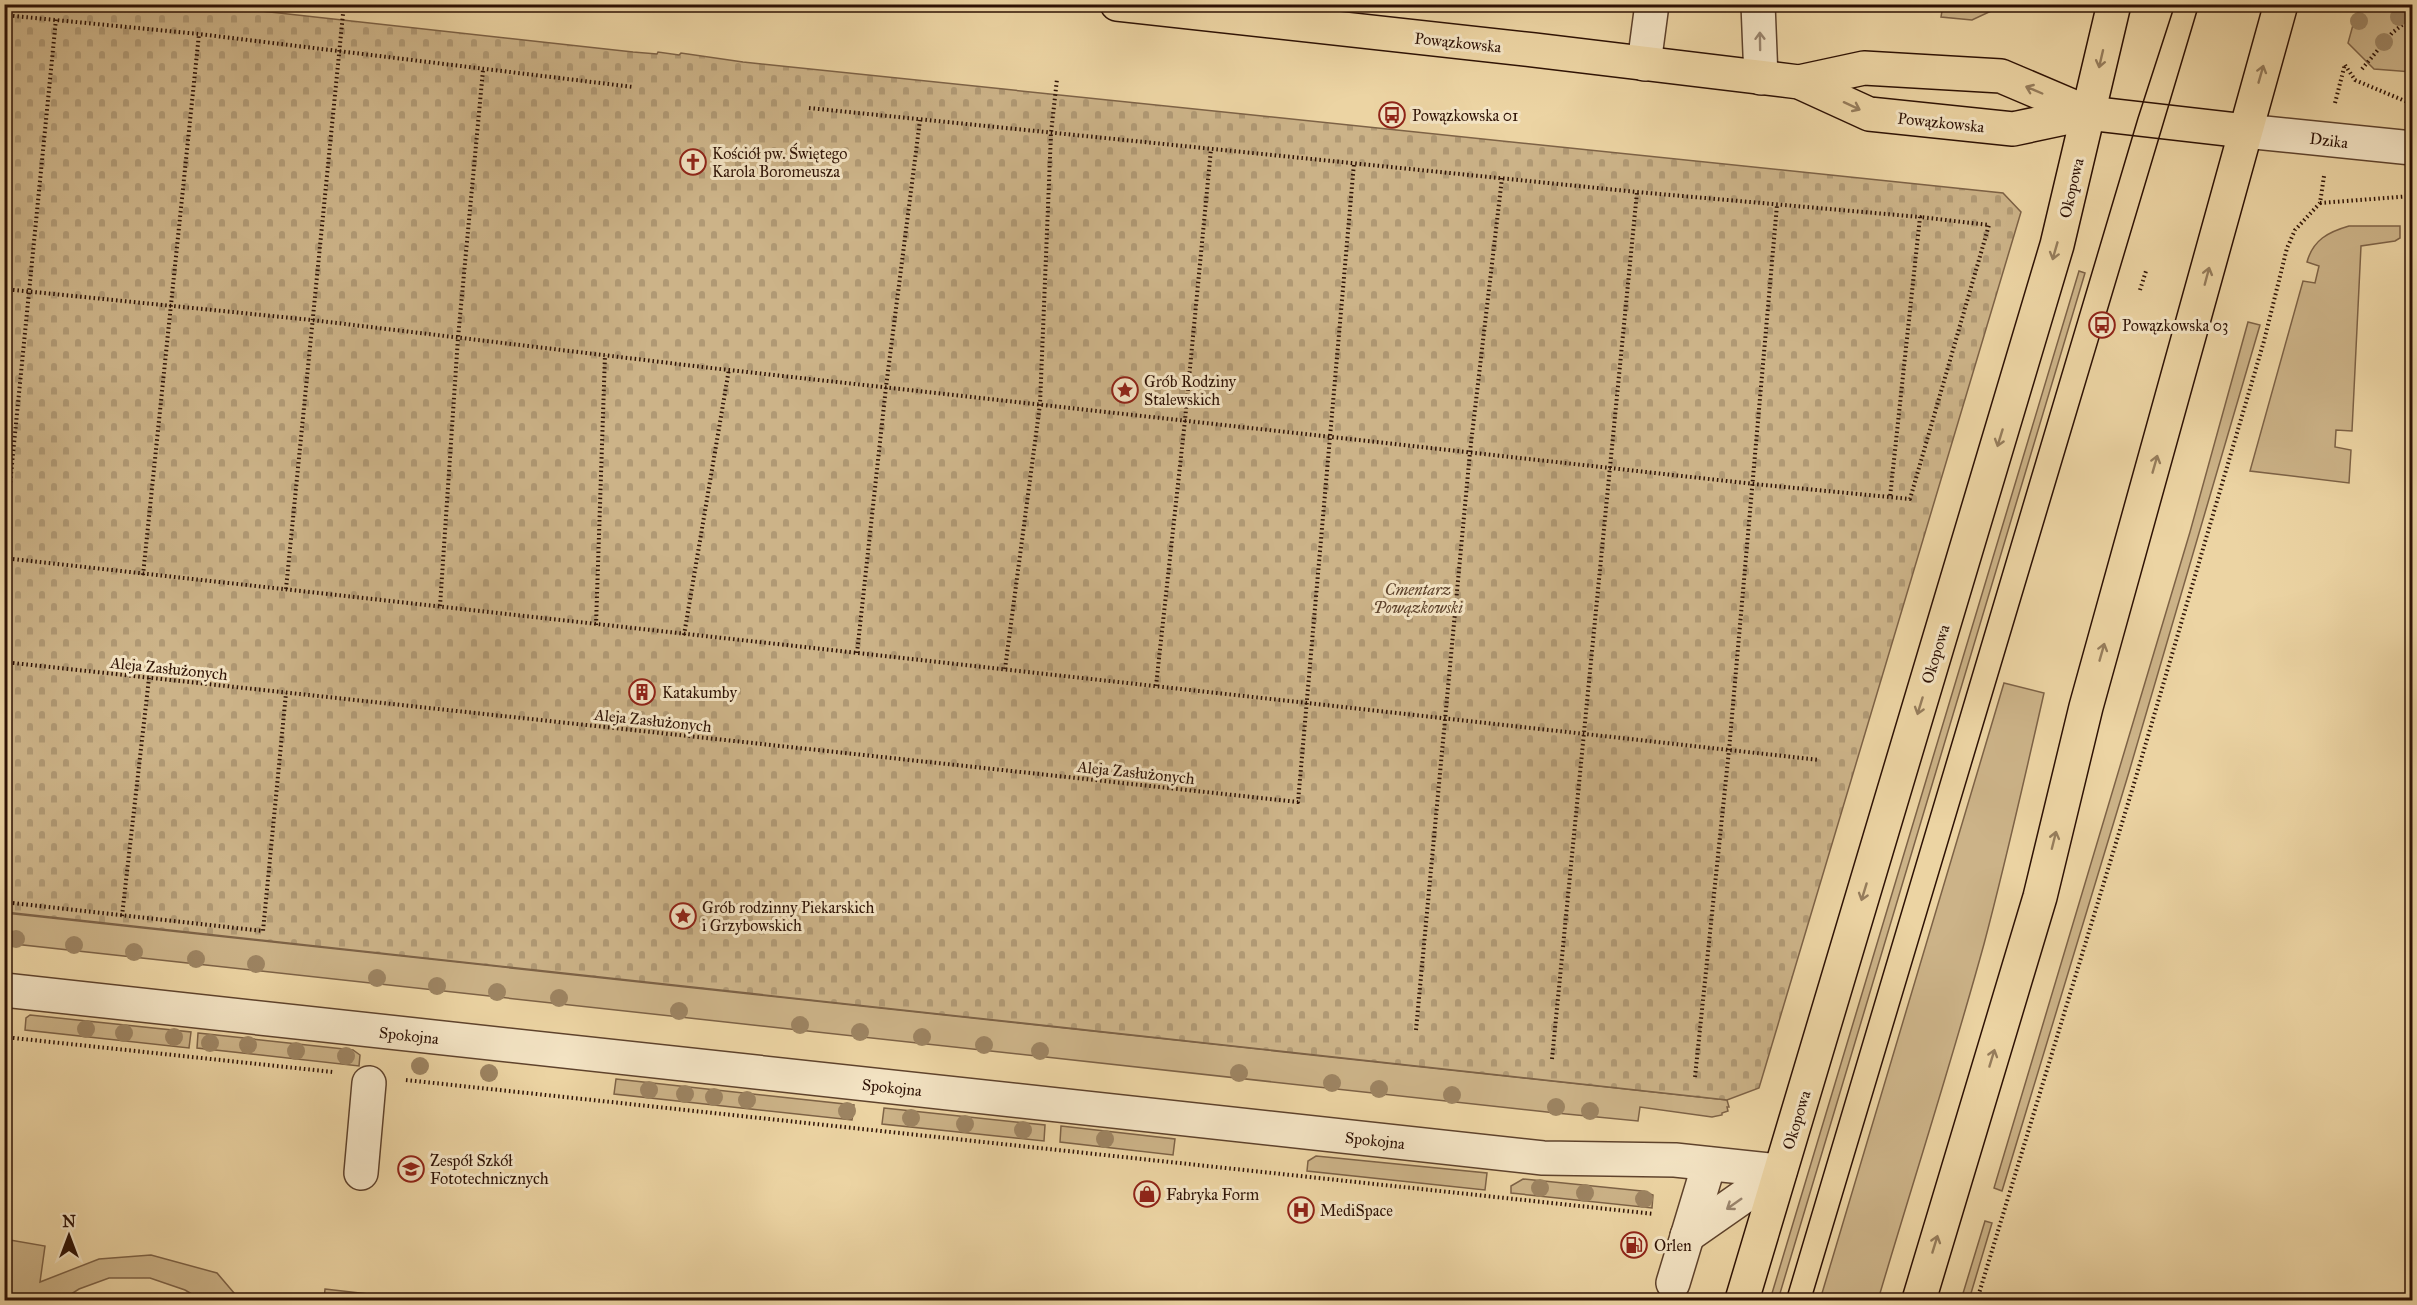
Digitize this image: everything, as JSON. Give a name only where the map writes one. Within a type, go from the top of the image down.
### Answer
[{"type":"main road","name":"Powązkowska","points":[[1117,4],[1799,82],[1864,68],[2001,76],[2088,113],[2245,130]]},
{"type":"main road","name":"Okopowa","points":[[1742,1300],[2057,245],[2114,4]]},
{"type":"main road","points":[[1919,1300],[2040,897],[2086,707],[2194,326],[2245,130],[2281,4]]},
{"type":"main road","name":"Powązkowska","points":[[1799,82],[1869,114],[1956,124],[2013,129],[2088,113]]},
{"type":"street","points":[[1644,64],[1652,4]]},
{"type":"street","points":[[1758,4],[1761,78]]},
{"type":"street","name":"Dzika","points":[[2245,130],[2412,148]]},
{"type":"street","name":"Spokojna","points":[[4,990],[1523,1156],[1674,1160],[1780,1171]]},
{"type":"street","points":[[360,1173],[369,1083]]},
{"type":"street","points":[[1673,1283],[1709,1164]]},
{"type":"street","points":[[1687,1236],[1780,1171]]},
{"type":"path","points":[[286,589],[344,4]]},
{"type":"path","points":[[4,15],[199,34],[633,87]]},
{"type":"path","points":[[2362,69],[2392,33],[2412,17]]},
{"type":"path","points":[[4,545],[56,19]]},
{"type":"path","points":[[143,575],[199,34]]},
{"type":"path","points":[[2337,92],[2345,64],[2355,80],[2412,104]]},
{"type":"path","points":[[440,606],[458,338],[483,70]]},
{"type":"path","points":[[1005,669],[1040,404],[1051,133],[1057,79]]},
{"type":"path","points":[[4,289],[312,320],[886,387],[1754,484],[1910,499],[1989,225],[1920,217],[1777,206],[808,108]]},
{"type":"path","points":[[857,653],[886,387],[920,120]]},
{"type":"path","points":[[1156,686],[1211,149]]},
{"type":"path","points":[[1308,703],[1354,163]]},
{"type":"path","points":[[1416,1030],[1470,452],[1502,178]]},
{"type":"path","points":[[1977,1300],[2140,766],[2264,341],[2287,248],[2295,230],[2320,203],[2323,183]]},
{"type":"path","points":[[1552,1059],[1637,192]]},
{"type":"path","points":[[2320,203],[2412,196]]},
{"type":"path","points":[[1695,1077],[1729,750],[1777,206]]},
{"type":"path","points":[[1890,497],[1920,217]]},
{"type":"path","points":[[2140,290],[2146,271]]},
{"type":"path","points":[[596,625],[605,355]]},
{"type":"path","points":[[684,635],[729,369]]},
{"type":"path","points":[[4,558],[1819,760]]},
{"type":"path","name":"Aleja Zasłużonych","points":[[4,662],[1298,802],[1308,703]]},
{"type":"path","points":[[122,916],[149,678]]},
{"type":"path","points":[[4,902],[263,932],[286,693]]},
{"type":"path","points":[[4,1037],[335,1072]]},
{"type":"path","points":[[405,1080],[1661,1214]]},
{"type":"green space","name":"Cmentarz Powązkowski","points":[[198,4],[633,52],[679,55],[681,53],[743,62],[2003,193],[2021,212],[1759,1088],[1727,1100],[5,912],[5,5]]},
{"type":"green space","points":[[1943,4],[2004,5],[1972,20],[1941,17]]},
{"type":"green space","points":[[2361,5],[2412,5],[2412,72],[2374,69],[2348,43],[2356,14]]},
{"type":"green space","points":[[2349,226],[2400,226],[2400,238],[2395,241],[2361,246],[2352,431],[2336,430],[2335,447],[2351,450],[2349,483],[2250,471],[2303,281],[2315,283],[2319,266],[2307,262],[2310,254],[2322,238]]},
{"type":"green space","points":[[2079,271],[2085,273],[1778,1300],[1770,1300]]},
{"type":"green space","points":[[2248,322],[2260,325],[2129,772],[2002,1191],[1994,1188],[2190,532]]},
{"type":"green space","points":[[2004,683],[2044,693],[1992,913],[1945,1078],[1878,1300],[1820,1300]]},
{"type":"green space","points":[[5,913],[1727,1100],[1729,1107],[1727,1107],[1728,1111],[1722,1115],[1712,1117],[1640,1107],[1638,1121],[5,943]]},
{"type":"green space","points":[[30,1015],[191,1032],[189,1048],[25,1030],[26,1018]]},
{"type":"green space","points":[[198,1033],[353,1050],[360,1055],[359,1066],[197,1048]]},
{"type":"green space","points":[[616,1079],[854,1105],[852,1120],[614,1094]]},
{"type":"green space","points":[[884,1108],[1045,1125],[1044,1141],[882,1124]]},
{"type":"green space","points":[[1061,1126],[1175,1139],[1173,1155],[1060,1142]]},
{"type":"green space","points":[[1316,1156],[1487,1173],[1485,1190],[1307,1171],[1308,1161]]},
{"type":"green space","points":[[1523,1179],[1642,1191],[1653,1195],[1652,1208],[1511,1193],[1511,1186]]},
{"type":"green space","points":[[1985,1221],[1992,1223],[1969,1300],[1961,1300]]},
{"type":"green space","points":[[10,1240],[45,1246],[40,1282],[99,1259],[151,1255],[217,1273],[240,1300],[202,1300],[185,1290],[150,1278],[109,1278],[79,1289],[62,1300],[5,1300],[5,1267]]},
{"type":"green space","points":[[325,1289],[421,1300],[324,1300]]},
{"type":"tram line","points":[[1786,1300],[2138,118],[2175,4]]},
{"type":"tram line","points":[[1811,1300],[2199,4]]},
{"type":"place","name":"Powązkowska 01","points":[[1392,115]]},
{"type":"place","name":"Kościół pw. Świętego Karola Boromeusza","points":[[693,162]]},
{"type":"place","name":"Powązkowska 03","points":[[2102,325]]},
{"type":"place","name":"Grób Rodziny Stalewskich","points":[[1125,390]]},
{"type":"place","name":"Katakumby","points":[[642,692]]},
{"type":"place","name":"Grób rodzinny Piekarskich i Grzybowskich","points":[[683,916]]},
{"type":"place","name":"Zespół Szkół Fototechnicznych","points":[[411,1169]]},
{"type":"place","name":"Fabryka Form","points":[[1147,1194]]},
{"type":"place","name":"MediSpace","points":[[1301,1210]]},
{"type":"place","name":"Orlen","points":[[1634,1245]]}]
